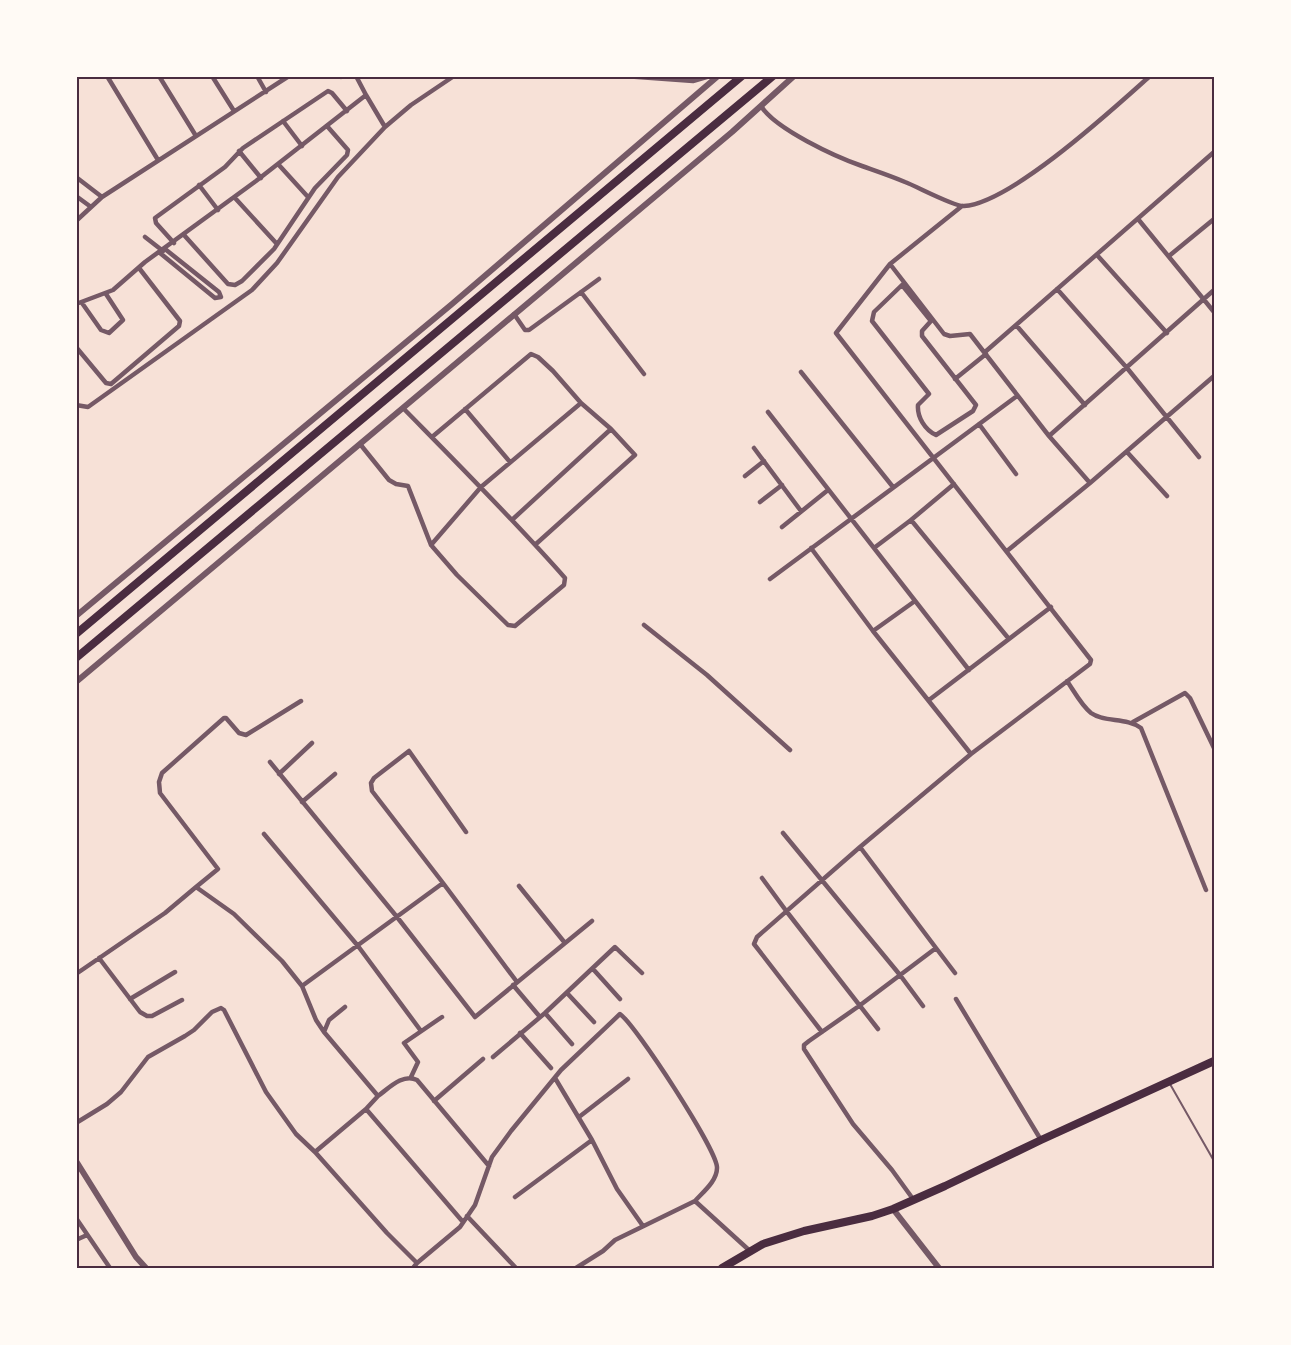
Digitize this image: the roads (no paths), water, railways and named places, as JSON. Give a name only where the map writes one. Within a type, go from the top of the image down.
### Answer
[{"type":"main road","points":[[76,634],[742,76]]},
{"type":"main road","points":[[76,658],[774,76]]},
{"type":"main road","points":[[722,1269],[763,1244],[804,1230],[872,1216],[893,1209],[1215,1061]]},
{"type":"street","points":[[107,76],[158,160]]},
{"type":"street","points":[[159,76],[196,136]]},
{"type":"street","points":[[212,76],[234,111]]},
{"type":"street","points":[[256,76],[266,92]]},
{"type":"street","points":[[76,221],[102,197],[289,76]]},
{"type":"street","points":[[356,76],[385,127]]},
{"type":"street","points":[[76,405],[88,407],[230,306],[265,277],[338,177],[385,127],[411,105],[454,76]]},
{"type":"street","points":[[626,77],[693,81],[710,76]]},
{"type":"street","points":[[76,616],[452,304],[718,76]]},
{"type":"street","points":[[76,682],[794,76]]},
{"type":"street","points":[[822,1032],[754,944],[757,937],[971,754],[1090,664],[1091,660],[836,333],[890,264],[962,206],[996,196],[1069,145],[1150,76]]},
{"type":"street","points":[[174,243],[156,223],[155,218],[225,167],[239,151],[328,91],[347,111]]},
{"type":"street","points":[[106,294],[123,320],[110,333],[101,330],[79,304],[106,294],[235,198],[366,95]]},
{"type":"street","points":[[761,106],[792,133],[841,159],[903,181],[962,206]]},
{"type":"street","points":[[283,121],[302,146]]},
{"type":"street","points":[[184,236],[231,285],[242,281],[277,244],[315,188],[347,155],[348,150],[327,126]]},
{"type":"street","points":[[239,151],[261,178]]},
{"type":"street","points":[[955,379],[1215,152]]},
{"type":"street","points":[[278,164],[308,197]]},
{"type":"street","points":[[76,177],[102,197]]},
{"type":"street","points":[[199,185],[218,210]]},
{"type":"street","points":[[76,196],[91,207]]},
{"type":"street","points":[[235,198],[277,244]]},
{"type":"street","points":[[1138,219],[1215,312]]},
{"type":"street","points":[[1169,256],[1215,219]]},
{"type":"street","points":[[145,237],[219,292],[230,306]]},
{"type":"street","points":[[1097,255],[1167,333]]},
{"type":"street","points":[[890,264],[944,334],[950,336],[970,334],[1049,436],[1090,483]]},
{"type":"street","points":[[76,347],[106,383],[111,384],[179,326],[180,321],[139,268]]},
{"type":"street","points":[[514,314],[525,330],[529,330],[599,279]]},
{"type":"street","points":[[902,285],[931,321],[921,332],[922,336],[976,405],[976,409],[936,435],[931,433],[917,412],[918,405],[928,394],[872,321],[874,312],[902,285]]},
{"type":"street","points":[[1057,289],[1127,368],[1199,457]]},
{"type":"street","points":[[1049,436],[1215,290]]},
{"type":"street","points":[[582,292],[644,374]]},
{"type":"street","points":[[1016,325],[1084,405]]},
{"type":"street","points":[[432,437],[531,354],[538,357],[553,371],[581,403],[611,429],[635,455],[536,544]]},
{"type":"street","points":[[801,372],[893,487]]},
{"type":"street","points":[[1007,551],[1215,376]]},
{"type":"street","points":[[770,579],[1017,396]]},
{"type":"street","points":[[430,544],[482,487],[581,403]]},
{"type":"street","points":[[360,444],[389,480],[408,486],[430,544],[508,625],[515,626],[566,582],[565,578],[513,519],[403,408]]},
{"type":"street","points":[[465,409],[510,462]]},
{"type":"street","points":[[768,412],[969,670]]},
{"type":"street","points":[[979,424],[1016,474]]},
{"type":"street","points":[[513,519],[611,429]]},
{"type":"street","points":[[921,441],[931,433]]},
{"type":"street","points":[[754,448],[801,511]]},
{"type":"street","points":[[1127,452],[1167,496]]},
{"type":"street","points":[[746,476],[764,462]]},
{"type":"street","points":[[874,548],[954,484]]},
{"type":"street","points":[[760,502],[782,485]]},
{"type":"street","points":[[782,526],[828,490]]},
{"type":"street","points":[[911,520],[1009,639]]},
{"type":"street","points":[[811,548],[873,631],[971,754]]},
{"type":"street","points":[[873,631],[915,601]]},
{"type":"street","points":[[928,700],[1051,607]]},
{"type":"street","points":[[644,626],[707,675],[790,750]]},
{"type":"street","points":[[1067,681],[1093,714],[1107,719],[1133,722],[1141,728],[1206,890]]},
{"type":"street","points":[[1133,722],[1185,693],[1190,698],[1215,748]]},
{"type":"street","points":[[76,974],[165,912],[218,869],[160,793],[159,782],[162,773],[224,718],[241,734],[246,735],[301,701]]},
{"type":"street","points":[[279,774],[312,743]]},
{"type":"street","points":[[466,832],[410,751],[371,783],[372,791],[540,1017]]},
{"type":"street","points":[[270,762],[397,917],[475,1017],[592,921]]},
{"type":"street","points":[[302,802],[335,774]]},
{"type":"street","points":[[783,833],[923,1006]]},
{"type":"street","points":[[264,834],[358,946],[421,1031]]},
{"type":"street","points":[[860,847],[955,973]]},
{"type":"street","points":[[762,878],[878,1029]]},
{"type":"street","points":[[302,986],[442,883]]},
{"type":"street","points":[[196,886],[234,914],[282,961],[302,986],[316,1020],[324,1032],[378,1095]]},
{"type":"street","points":[[519,886],[565,943]]},
{"type":"street","points":[[493,1057],[545,1013],[615,947],[642,973]]},
{"type":"street","points":[[913,1199],[853,1124],[804,1050],[804,1045],[936,948]]},
{"type":"street","points":[[99,958],[140,1012],[147,1016],[152,1016],[182,1000]]},
{"type":"street","points":[[593,969],[620,999]]},
{"type":"street","points":[[130,999],[175,972]]},
{"type":"street","points":[[567,993],[594,1022]]},
{"type":"street","points":[[956,999],[1041,1140]]},
{"type":"street","points":[[324,1032],[329,1020],[345,1007]]},
{"type":"street","points":[[76,1123],[121,1092],[148,1057],[194,1030],[212,1012],[221,1008],[266,1092],[296,1134],[417,1263]]},
{"type":"street","points":[[545,1013],[572,1044]]},
{"type":"street","points":[[413,1269],[417,1263],[460,1227],[475,1205],[492,1157],[511,1131],[555,1078],[618,1015],[622,1014],[669,1078],[712,1151],[718,1164],[717,1176],[695,1201],[615,1240],[576,1269]]},
{"type":"street","points":[[411,1077],[418,1062],[404,1043],[442,1017]]},
{"type":"street","points":[[520,1034],[551,1068]]},
{"type":"street","points":[[434,1101],[483,1059]]},
{"type":"street","points":[[315,1152],[366,1109],[378,1095],[403,1078],[411,1077],[417,1080],[489,1166]]},
{"type":"street","points":[[555,1078],[592,1140],[617,1189],[643,1227]]},
{"type":"street","points":[[579,1117],[628,1079]]},
{"type":"street","points":[[366,1109],[463,1222]]},
{"type":"street","points":[[515,1197],[592,1140]]},
{"type":"street","points":[[76,1161],[136,1257],[146,1269]]},
{"type":"street","points":[[695,1201],[750,1251]]},
{"type":"street","points":[[893,1209],[939,1269]]},
{"type":"street","points":[[467,1216],[516,1269]]},
{"type":"street","points":[[76,1218],[110,1269]]},
{"type":"street","points":[[76,1240],[87,1235]]},
{"type":"lane","points":[[1168,1082],[1186,1108],[1215,1161]]}]
